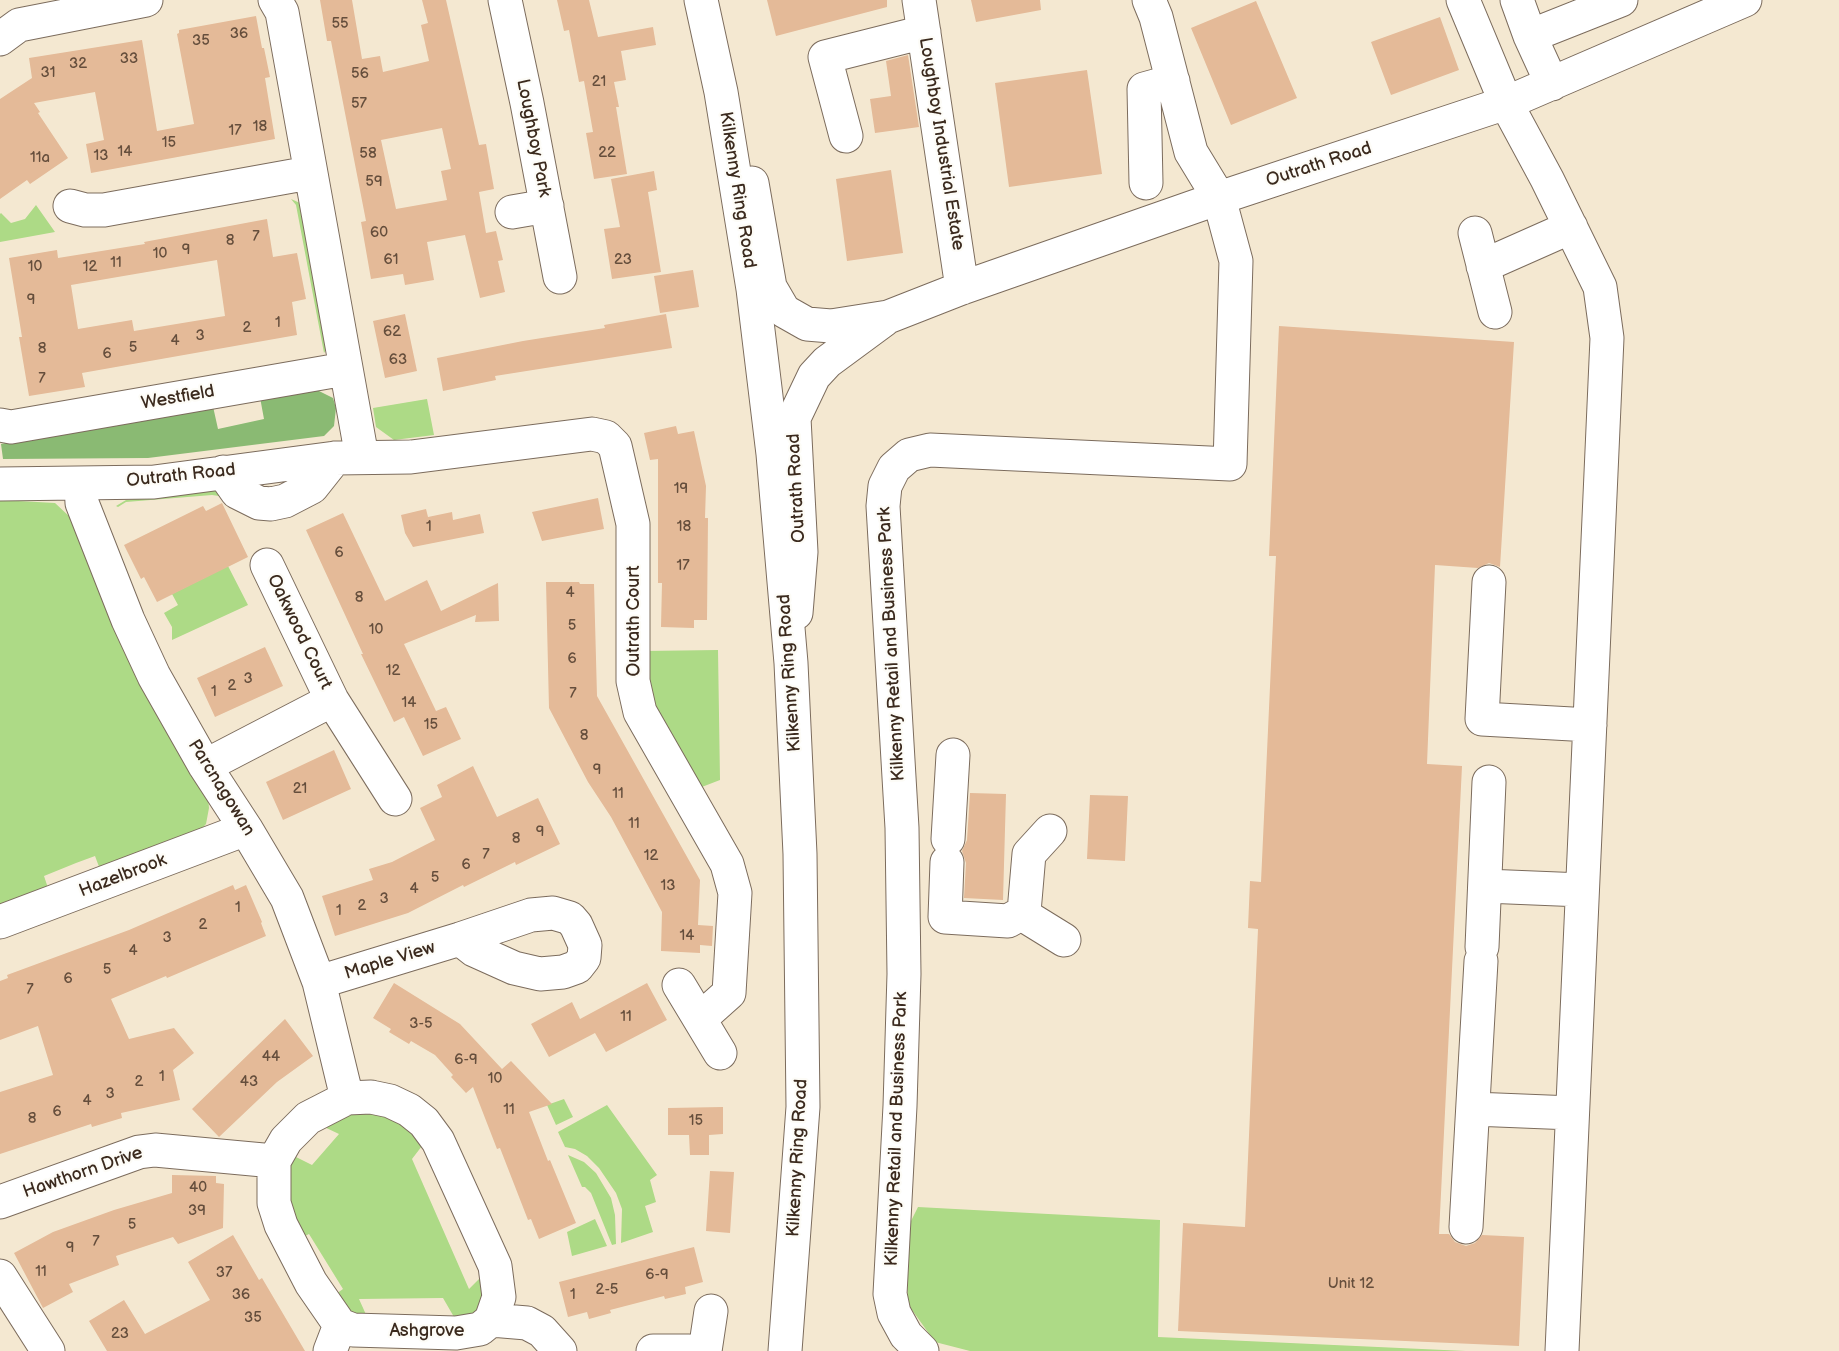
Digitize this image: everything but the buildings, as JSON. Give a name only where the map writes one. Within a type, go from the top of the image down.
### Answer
[{"type":"main road","points":[[0,39],[19,25],[146,0]]},
{"type":"main road","points":[[275,0],[282,12],[345,369],[348,458]]},
{"type":"main road","name":"Loughboy Park","points":[[505,0],[560,277]]},
{"type":"main road","name":"Kilkenny Ring Road","points":[[701,0],[721,92],[753,289],[773,454],[792,663],[800,854],[803,1107],[785,1351]]},
{"type":"main road","name":"Loughboy Industrial Estate","points":[[919,0],[962,288]]},
{"type":"main road","points":[[1149,0],[1156,17],[1191,152],[1219,198]]},
{"type":"main road","points":[[1463,0],[1506,103],[1600,287],[1606,338],[1562,1351]]},
{"type":"main road","points":[[1517,0],[1530,36],[1552,84]]},
{"type":"main road","points":[[1530,36],[1621,0]]},
{"type":"main road","name":"Outrath Road","points":[[721,92],[750,172],[770,287],[784,311],[807,324],[831,326],[888,317],[962,288],[1219,198],[1506,103],[1745,0]]},
{"type":"main road","points":[[846,136],[825,57],[924,32]]},
{"type":"main road","points":[[1146,183],[1144,89],[1173,81]]},
{"type":"main road","points":[[70,206],[86,210],[104,210],[309,173]]},
{"type":"main road","name":"Kilkenny Retail and Business Park","points":[[922,1351],[906,1335],[894,1313],[890,1294],[904,974],[902,828],[883,506],[885,486],[894,468],[909,455],[930,450],[1230,464],[1236,261],[1219,198]]},
{"type":"main road","points":[[512,212],[547,206]]},
{"type":"main road","points":[[1483,266],[1571,227]]},
{"type":"main road","points":[[1475,233],[1495,312]]},
{"type":"main road","name":"Outrath Road","points":[[792,663],[801,552],[794,418],[814,376],[827,362],[888,317]]},
{"type":"main road","name":"Westfield","points":[[5,426],[345,369]]},
{"type":"main road","name":"Outrath Court","points":[[348,458],[411,457],[592,434],[606,437],[615,446],[633,524],[633,681],[640,712],[728,864],[735,893],[729,993],[701,1018]]},
{"type":"main road","name":"Outrath Road","points":[[0,484],[154,482],[348,458]]},
{"type":"main road","name":"Parcnagowan","points":[[81,484],[81,503],[128,620],[154,676],[205,766],[287,898],[319,982],[347,1098]]},
{"type":"main road","name":"Oakwood Court","points":[[267,565],[332,700],[395,799]]},
{"type":"main road","points":[[1489,582],[1482,719],[1590,725]]},
{"type":"main road","name":"Oakwood Court","points":[[205,766],[332,700]]},
{"type":"main road","points":[[953,756],[945,916],[1008,921],[1024,912]]},
{"type":"main road","points":[[1466,1227],[1489,782]]},
{"type":"main road","name":"Hazelbrook","points":[[0,922],[246,829]]},
{"type":"main road","points":[[1050,831],[1029,854],[1024,912],[1030,920],[1064,940]]},
{"type":"main road","points":[[1485,886],[1582,890]]},
{"type":"main road","name":"Maple View","points":[[319,982],[460,939]]},
{"type":"main road","points":[[679,985],[701,1018],[720,1053]]},
{"type":"main road","name":"Ashgrove","points":[[371,1097],[409,1110],[424,1122],[438,1142],[495,1266],[499,1297],[491,1320],[480,1329],[456,1333],[353,1330],[335,1338],[311,1283],[281,1225],[274,1203],[274,1161],[286,1140],[308,1118],[347,1098],[371,1097]]},
{"type":"main road","points":[[1473,1109],[1572,1113]]},
{"type":"main road","name":"Hawthorn Drive","points":[[0,1202],[139,1152],[154,1150],[274,1161]]},
{"type":"main road","points":[[0,1276],[48,1351]]},
{"type":"main road","points":[[705,1351],[711,1311]]},
{"type":"main road","points":[[491,1320],[527,1323],[542,1331],[560,1351]]},
{"type":"main road","points":[[653,1351],[689,1351]]},
{"type":"green space","points":[[291,199],[300,203],[329,345],[324,353],[296,205]]},
{"type":"green space","points":[[36,205],[55,232],[0,242],[0,214],[11,223],[25,219]]},
{"type":"green space","points":[[315,389],[333,398],[336,408],[334,426],[324,436],[148,458],[3,459],[1,444],[212,402],[218,429],[264,419],[259,392]]},
{"type":"green space","points":[[427,399],[434,435],[394,440],[376,427],[373,408]]},
{"type":"green space","points":[[222,489],[234,500],[234,509],[219,496],[212,495],[126,502],[116,506],[126,500]]},
{"type":"green space","points":[[0,500],[55,503],[71,518],[208,798],[209,808],[206,824],[194,837],[101,872],[95,856],[76,863],[44,876],[49,891],[0,910]]},
{"type":"green space","points":[[228,566],[248,605],[172,640],[172,627],[164,613],[178,605],[172,594]]},
{"type":"green space","points":[[718,650],[720,780],[694,790],[647,702],[644,651]]},
{"type":"green space","points":[[564,1099],[573,1117],[556,1125],[547,1105]]},
{"type":"green space","points":[[607,1105],[657,1175],[650,1180],[656,1202],[645,1206],[653,1232],[621,1243],[622,1209],[616,1193],[599,1168],[587,1156],[575,1149],[565,1147],[558,1132]]},
{"type":"green space","points":[[393,1113],[425,1142],[412,1159],[469,1289],[483,1275],[486,1282],[480,1308],[470,1316],[454,1317],[443,1298],[359,1299],[368,1319],[346,1310],[336,1294],[343,1289],[309,1234],[301,1238],[291,1217],[290,1159],[294,1156],[312,1165],[339,1134],[320,1125],[333,1114]]},
{"type":"green space","points":[[568,1155],[584,1162],[596,1173],[611,1198],[615,1215],[616,1244],[612,1245],[591,1193],[582,1187]]},
{"type":"green space","points":[[918,1207],[1160,1220],[1158,1337],[1466,1351],[970,1351],[935,1342],[907,1303],[910,1223]]},
{"type":"green space","points":[[595,1219],[607,1246],[572,1256],[567,1232]]}]
